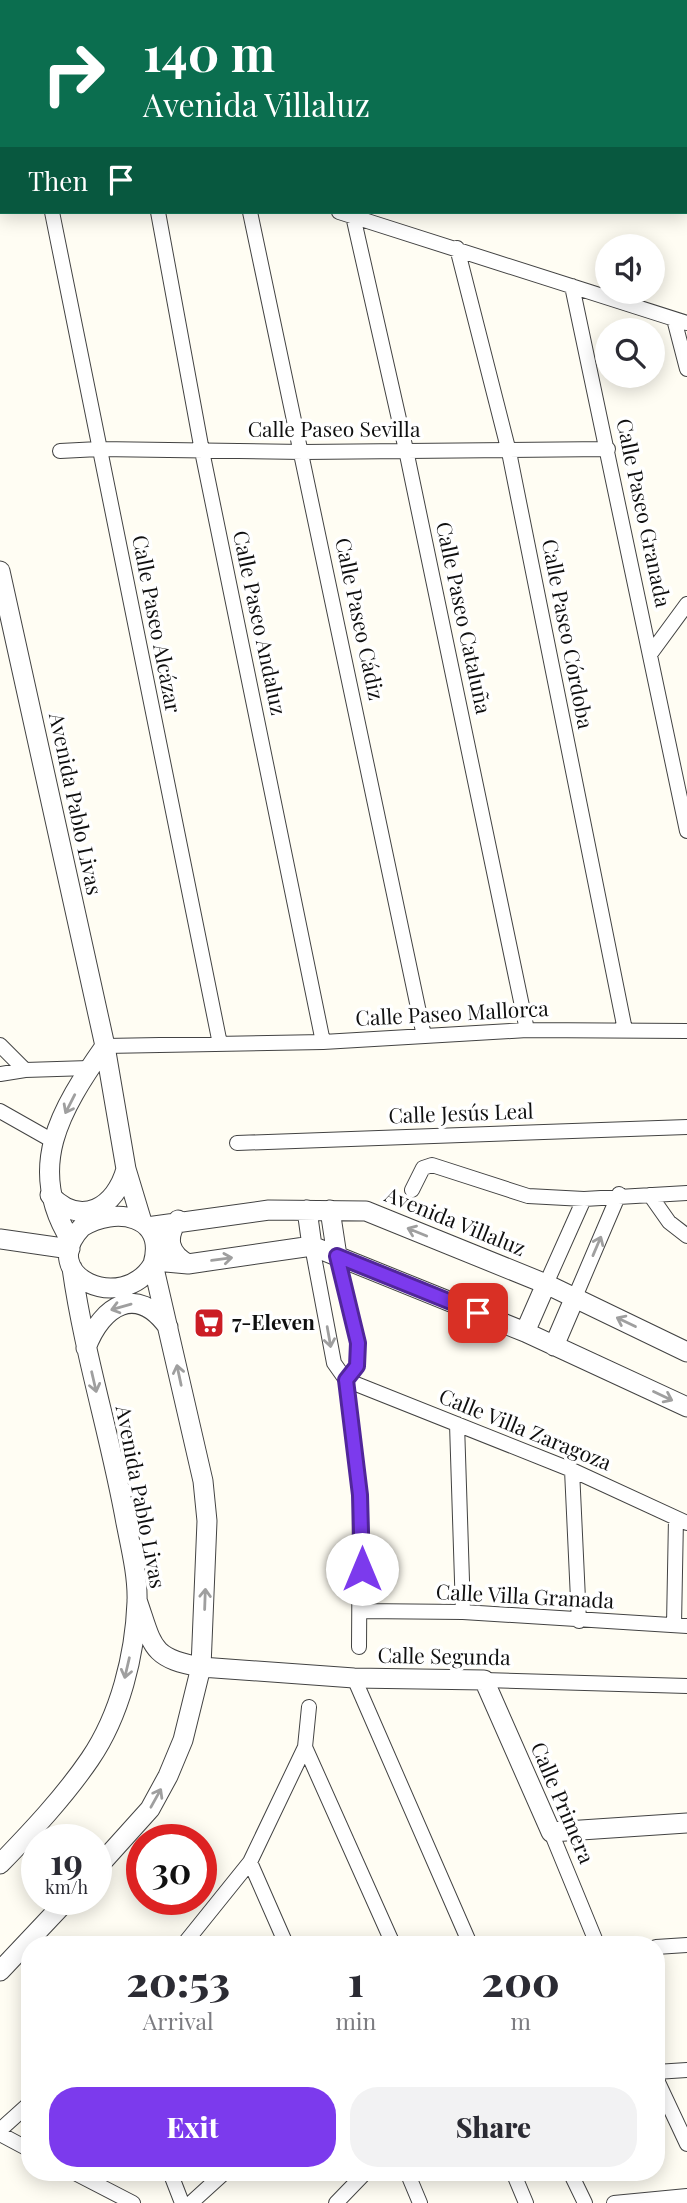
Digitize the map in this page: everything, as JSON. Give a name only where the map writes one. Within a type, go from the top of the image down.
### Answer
[{"type":"street","name":"Calle Paseo Alcázar","points":[[52,214],[220,1044]]},
{"type":"street","name":"Calle Paseo Andaluz","points":[[158,214],[202,451],[323,1042]]},
{"type":"street","name":"Calle Paseo Cádiz","points":[[250,214],[303,452],[424,1036]]},
{"type":"street","points":[[346,214],[681,321],[687,369]]},
{"type":"street","name":"Calle Paseo Cataluña","points":[[346,214],[406,450],[527,1030]]},
{"type":"street","name":"Calle Paseo Córdoba","points":[[457,248],[509,452],[625,1030]]},
{"type":"street","name":"Calle Paseo Granada","points":[[572,286],[687,831]]},
{"type":"street","name":"Calle Paseo Sevilla","points":[[61,451],[509,452],[608,449]]},
{"type":"street","name":"Avenida Pablo Livas","points":[[0,571],[105,1046],[127,1169],[145,1224]]},
{"type":"street","points":[[651,653],[687,604]]},
{"type":"street","name":"Calle Paseo Mallorca","points":[[105,1046],[323,1042],[527,1030],[687,1031]]},
{"type":"street","points":[[0,1045],[25,1070]]},
{"type":"street","name":"Avenida Pablo Livas","points":[[0,1864],[39,1824],[91,1758],[119,1700],[132,1643],[138,1600],[122,1502],[86,1348],[71,1252],[49,1194],[47,1164],[69,1102],[105,1046]]},
{"type":"street","points":[[0,1074],[25,1070],[89,1068]]},
{"type":"street","points":[[0,1111],[53,1141]]},
{"type":"street","name":"Calle Jesús Leal","points":[[237,1143],[687,1127]]},
{"type":"street","points":[[412,1190],[423,1168],[432,1165],[528,1196],[584,1199],[687,1193]]},
{"type":"street","points":[[49,1194],[66,1209],[76,1212],[100,1207],[119,1189],[127,1169]]},
{"type":"street","points":[[554,1346],[619,1195]]},
{"type":"street","points":[[650,1195],[669,1222],[687,1236]]},
{"type":"street","points":[[525,1332],[584,1199]]},
{"type":"street","name":"Avenida Villaluz","points":[[145,1224],[269,1210],[366,1211],[546,1284],[687,1352]]},
{"type":"street","points":[[307,1210],[334,1363],[346,1380],[360,1495],[362,1611],[359,1647]]},
{"type":"street","points":[[330,1210],[337,1256],[358,1343],[357,1366],[346,1380]]},
{"type":"street","points":[[71,1252],[90,1222],[126,1216],[145,1224],[154,1237],[154,1262],[203,1481],[207,1521],[201,1667],[183,1740],[150,1809],[112,1851]]},
{"type":"street","points":[[178,1220],[172,1228],[171,1249],[176,1258],[188,1264]]},
{"type":"street","points":[[0,1239],[71,1252]]},
{"type":"street","points":[[154,1262],[188,1264],[312,1246],[525,1332],[687,1407]]},
{"type":"street","points":[[71,1252],[85,1283],[104,1289],[141,1279],[154,1262]]},
{"type":"street","points":[[86,1348],[100,1319],[109,1311],[128,1303],[149,1308],[158,1314],[169,1328]]},
{"type":"street","name":"Calle Villa Zaragoza","points":[[346,1380],[572,1470],[681,1520]]},
{"type":"street","points":[[457,1424],[463,1612]]},
{"type":"street","points":[[572,1470],[579,1621]]},
{"type":"street","points":[[681,1520],[681,1626]]},
{"type":"street","name":"Calle Segunda","points":[[138,1600],[151,1640],[162,1656],[201,1667],[354,1678],[687,1686]]},
{"type":"street","name":"Calle Villa Granada","points":[[362,1611],[463,1612],[681,1626]]},
{"type":"street","points":[[354,1678],[467,1936]]},
{"type":"street","name":"Calle Primera","points":[[484,1680],[594,1936]]},
{"type":"street","points":[[190,1936],[250,1862],[305,1747],[309,1707]]},
{"type":"street","points":[[305,1747],[389,1936]]},
{"type":"street","points":[[551,1832],[687,1823]]},
{"type":"street","points":[[250,1862],[282,1936]]},
{"type":"street","points":[[33,1936],[53,1915]]},
{"type":"street","points":[[665,1946],[687,1945]]},
{"type":"street","points":[[0,1971],[21,1949]]},
{"type":"street","points":[[665,2071],[687,2070]]},
{"type":"street","points":[[665,2097],[687,2144]]},
{"type":"street","points":[[21,2110],[2,2124],[21,2142]]},
{"type":"street","points":[[90,2181],[133,2203]]},
{"type":"street","points":[[173,2181],[182,2203]]},
{"type":"street","points":[[191,2203],[215,2181]]},
{"type":"street","points":[[336,2203],[357,2181]]},
{"type":"street","points":[[411,2181],[420,2203]]},
{"type":"street","points":[[517,2181],[526,2203]]},
{"type":"street","points":[[574,2181],[585,2203]]},
{"type":"street","points":[[614,2203],[687,2196]]},
{"type":"place","name":"7-Eleven","points":[[209,1323]]},
{"type":"route","points":[[362,1569],[360,1495],[346,1380],[357,1366],[358,1343],[337,1256],[478,1313]]}]
